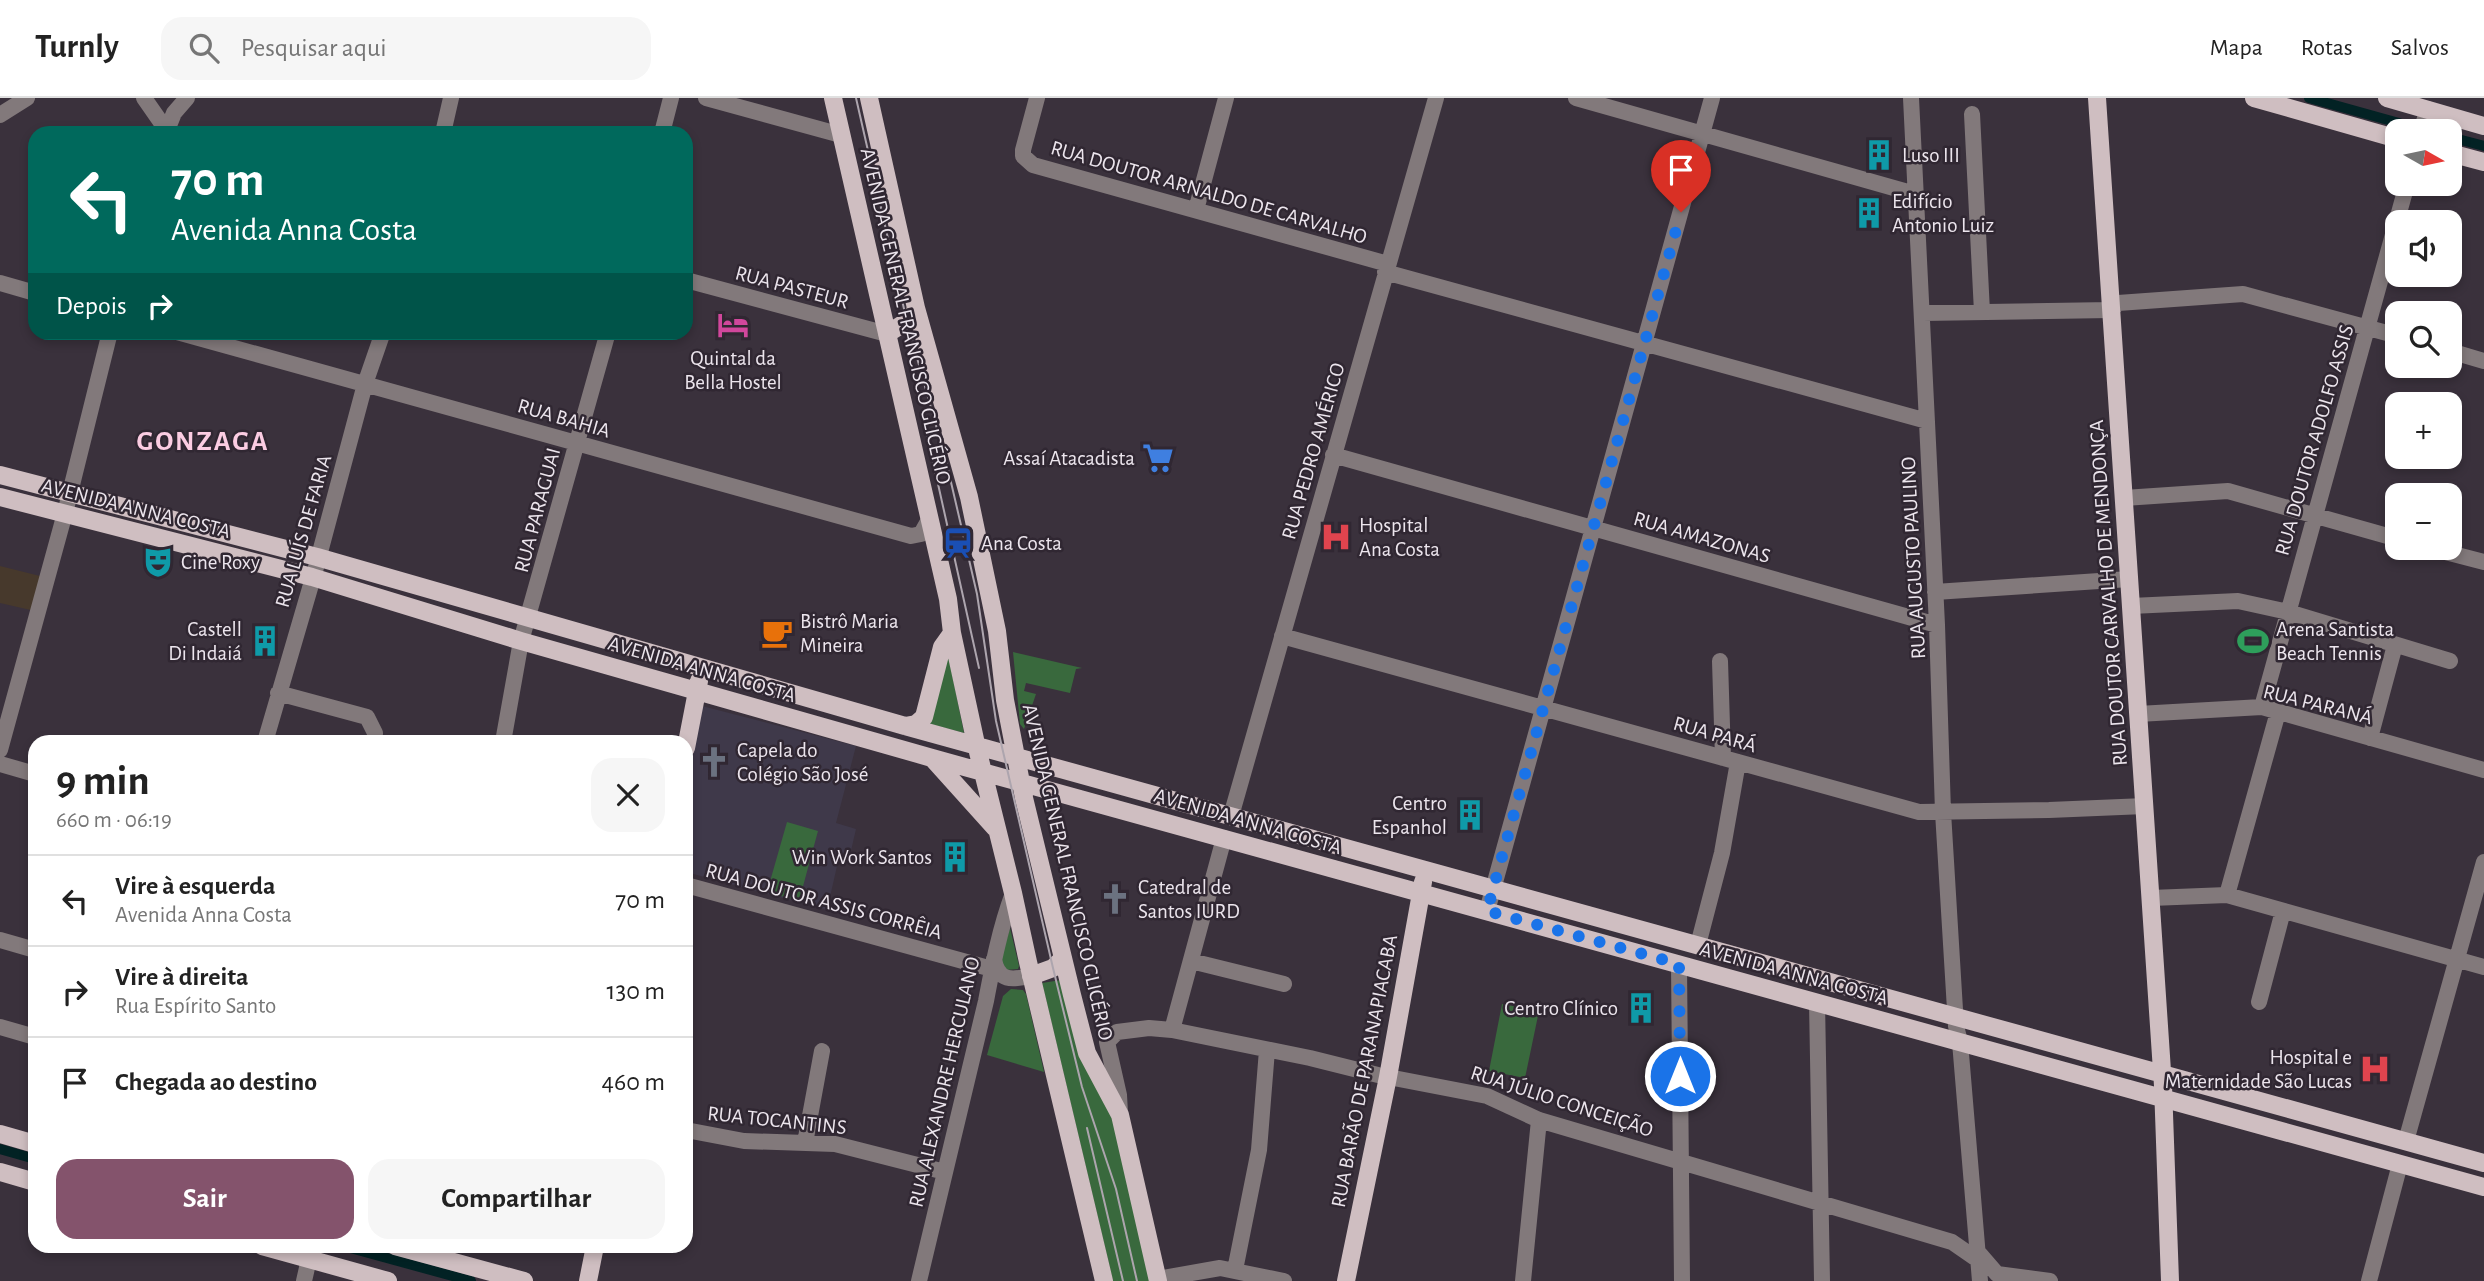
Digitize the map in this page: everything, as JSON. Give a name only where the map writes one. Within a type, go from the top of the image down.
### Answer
[{"type":"main road","name":"AVENIDA GENERAL FRANCISCO GLICÉRIO","points":[[833,98],[948,599],[952,633],[982,771],[999,832],[1104,1281]]},
{"type":"main road","name":"AVENIDA GENERAL FRANCISCO GLICÉRIO","points":[[869,98],[916,308],[969,497],[997,631],[1005,700],[1021,782],[1063,958],[1087,1054],[1120,1115],[1158,1280]]},
{"type":"main road","name":"RUA DOUTOR CARVALHO DE MENDONÇA","points":[[2097,98],[2163,1086],[2170,1281]]},
{"type":"main road","points":[[2255,98],[2385,135]]},
{"type":"main road","points":[[2387,98],[2484,126]]},
{"type":"main road","points":[[2462,156],[2484,162]]},
{"type":"main road","points":[[887,334],[912,318],[916,308]]},
{"type":"main road","name":"AVENIDA ANNA COSTA","points":[[0,475],[317,557],[697,691],[932,758],[1960,1042],[2406,1141],[2484,1163]]},
{"type":"main road","name":"AVENIDA ANNA COSTA","points":[[0,497],[524,630],[701,667],[905,726],[1955,1016],[2400,1164],[2484,1187]]},
{"type":"main road","points":[[905,726],[916,724],[924,717],[942,647],[952,633]]},
{"type":"main road","points":[[689,735],[701,667]]},
{"type":"main road","points":[[932,758],[999,832]]},
{"type":"main road","points":[[1032,830],[1039,803],[1052,790]]},
{"type":"main road","points":[[1177,825],[1186,823],[1220,830],[1231,816]]},
{"type":"main road","name":"RUA BARÃO DE PARANAPIACABA","points":[[1346,1281],[1388,1076],[1425,870]]},
{"type":"main road","points":[[1031,976],[1053,968],[1063,958]]},
{"type":"main road","points":[[0,1134],[28,1142]]},
{"type":"main road","points":[[0,1172],[28,1180]]},
{"type":"main road","points":[[287,1253],[388,1281]]},
{"type":"main road","points":[[427,1253],[524,1281]]},
{"type":"main road","points":[[588,1281],[594,1253]]},
{"type":"street","points":[[0,115],[27,98]]},
{"type":"street","points":[[144,98],[165,126]]},
{"type":"street","points":[[171,126],[174,113],[187,98]]},
{"type":"street","points":[[445,126],[451,98]]},
{"type":"street","points":[[664,126],[671,98]]},
{"type":"street","points":[[706,98],[841,135]]},
{"type":"street","name":"RUA DOUTOR ARNALDO DE CARVALHO","points":[[1037,98],[1023,156],[1033,165],[1927,421]]},
{"type":"street","points":[[1196,210],[1226,98]]},
{"type":"street","name":"RUA PEDRO AMÉRICO","points":[[1231,816],[1436,98]]},
{"type":"street","points":[[1576,98],[1915,194]]},
{"type":"street","points":[[1487,911],[1712,98]]},
{"type":"street","name":"RUA AUGUSTO PAULINO","points":[[1911,98],[1955,1016],[1960,1042],[1980,1281]]},
{"type":"street","points":[[2425,119],[2428,109]]},
{"type":"street","points":[[1972,114],[1982,312]]},
{"type":"street","name":"RUA DOUTOR ADOLFO ASSIS","points":[[2227,895],[2270,710],[2288,612],[2404,196]]},
{"type":"street","name":"RUA PASTEUR","points":[[693,282],[887,334]]},
{"type":"street","points":[[0,283],[28,291]]},
{"type":"street","points":[[1923,313],[2111,310],[2118,303],[2243,294],[2385,332]]},
{"type":"street","points":[[0,750],[65,513],[108,340]]},
{"type":"street","name":"RUA BAHIA","points":[[206,340],[911,536],[921,534],[930,518]]},
{"type":"street","name":"RUA LUÍS DE FARIA","points":[[267,735],[365,384],[380,340]]},
{"type":"street","name":"RUA PARAGUAI","points":[[504,735],[524,630],[606,340]]},
{"type":"street","points":[[2462,355],[2484,361]]},
{"type":"street","name":"RUA AMAZONAS","points":[[1333,455],[1937,625]]},
{"type":"street","points":[[2124,498],[2228,491],[2385,535]]},
{"type":"street","points":[[2462,556],[2484,562]]},
{"type":"street","points":[[1935,592],[2129,579]]},
{"type":"street","points":[[2131,606],[2238,601],[2288,612],[2450,661]]},
{"type":"street","name":"RUA PARÁ","points":[[1282,636],[1919,812],[2145,806]]},
{"type":"street","points":[[2370,738],[2395,645]]},
{"type":"street","points":[[1698,945],[1722,853],[1730,760],[1720,661]]},
{"type":"street","points":[[278,693],[367,717],[375,735]]},
{"type":"street","name":"RUA PARANÁ","points":[[2138,714],[2270,710],[2484,770]]},
{"type":"street","points":[[0,764],[28,772]]},
{"type":"street","points":[[1172,1030],[1224,838]]},
{"type":"street","points":[[2406,1141],[2484,864]]},
{"type":"street","name":"RUA DOUTOR ASSIS CORRÊIA","points":[[693,887],[993,964]]},
{"type":"street","name":"RUA ALEXANDRE HERCULANO","points":[[919,1281],[993,964],[1013,893]]},
{"type":"street","points":[[2151,898],[2227,895],[2484,967]]},
{"type":"street","points":[[2259,1002],[2283,911]]},
{"type":"street","points":[[0,940],[28,948]]},
{"type":"street","points":[[1191,961],[1284,984]]},
{"type":"street","points":[[993,964],[1002,976],[1031,976]]},
{"type":"street","points":[[1679,964],[1682,1281]]},
{"type":"street","points":[[1816,1002],[1822,1281]]},
{"type":"street","points":[[0,1027],[28,1035]]},
{"type":"street","name":"RUA JÚLIO CONCEIÇÃO","points":[[1120,1115],[1119,1096],[1107,1047],[1109,1038],[1117,1032],[1139,1029],[1172,1030],[1487,1096],[1539,1120],[1952,1242],[1978,1256],[1994,1277],[2050,1281]]},
{"type":"street","points":[[1235,1270],[1259,1150],[1268,1050]]},
{"type":"street","points":[[805,1143],[822,1051]]},
{"type":"street","points":[[1523,1281],[1539,1120]]},
{"type":"street","name":"RUA TOCANTINS","points":[[693,1131],[744,1141],[835,1144],[945,1172]]},
{"type":"street","points":[[2370,1281],[2400,1164]]},
{"type":"street","points":[[1952,1242],[1976,1224]]},
{"type":"street","points":[[303,1281],[309,1259]]},
{"type":"street","points":[[1158,1280],[1220,1268],[1284,1281]]},
{"type":"shaded area","points":[[0,566],[44,577],[35,611],[0,603]]},
{"type":"shaded area","points":[[702,706],[856,746],[836,823],[856,829],[850,855],[840,853],[827,910],[693,874],[693,749]]},
{"type":"green space","points":[[1013,652],[1082,668],[1076,669],[1070,693],[1026,683],[1024,691],[1036,694],[1024,729],[1020,724]]},
{"type":"green space","points":[[949,659],[964,733],[930,724]]},
{"type":"green space","points":[[787,822],[818,831],[799,901],[767,892]]},
{"type":"green space","points":[[1010,928],[1019,966],[1018,969],[1005,970],[1001,958]]},
{"type":"green space","points":[[1061,980],[1113,1119],[1150,1281],[1113,1281],[1042,983]]},
{"type":"green space","points":[[1011,989],[1023,990],[1026,994],[1044,1072],[987,1055],[1003,996]]},
{"type":"green space","points":[[1502,1004],[1539,1011],[1525,1078],[1489,1071]]},
{"type":"waterway","points":[[2309,98],[2385,119]]},
{"type":"waterway","points":[[2462,140],[2484,146]]},
{"type":"waterway","points":[[0,1149],[28,1157]]},
{"type":"waterway","points":[[369,1253],[471,1281]]},
{"type":"tram line","points":[[856,98],[907,322],[947,465],[977,594],[996,721],[1053,968],[1082,1087],[1116,1189],[1137,1281]]},
{"type":"tram line","points":[[922,412],[979,668]]},
{"type":"tram line","points":[[1087,1128],[1123,1281]]},
{"type":"place","name":"Luso III","points":[[1879,155]]},
{"type":"place","name":"Edifício Antonio Luiz","points":[[1869,213]]},
{"type":"place","name":"Quintal da Bella Hostel","points":[[733,325]]},
{"type":"place","name":"Assaí Atacadista","points":[[1158,458]]},
{"type":"place","name":"Hospital Ana Costa","points":[[1336,537]]},
{"type":"place","name":"Ana Costa","points":[[958,543]]},
{"type":"place","name":"Cine Roxy","points":[[158,562]]},
{"type":"place","name":"Bistrô Maria Mineira","points":[[777,633]]},
{"type":"place","name":"Castell Di Indaiá","points":[[265,641]]},
{"type":"place","name":"Arena Santista Beach Tennis","points":[[2253,641]]},
{"type":"place","name":"Capela do Colégio São José","points":[[714,762]]},
{"type":"place","name":"Centro Espanhol","points":[[1470,815]]},
{"type":"place","name":"Win Work Santos","points":[[955,857]]},
{"type":"place","name":"Catedral de Santos IURD","points":[[1115,899]]},
{"type":"place","name":"Centro Clínico","points":[[1641,1008]]},
{"type":"place","name":"Hospital e Maternidade São Lucas","points":[[2375,1069]]},
{"type":"district","name":"GONZAGA","points":[[203,440]]},
{"type":"route","points":[[1680,1076],[1679,964],[1487,911],[1681,212]]}]
